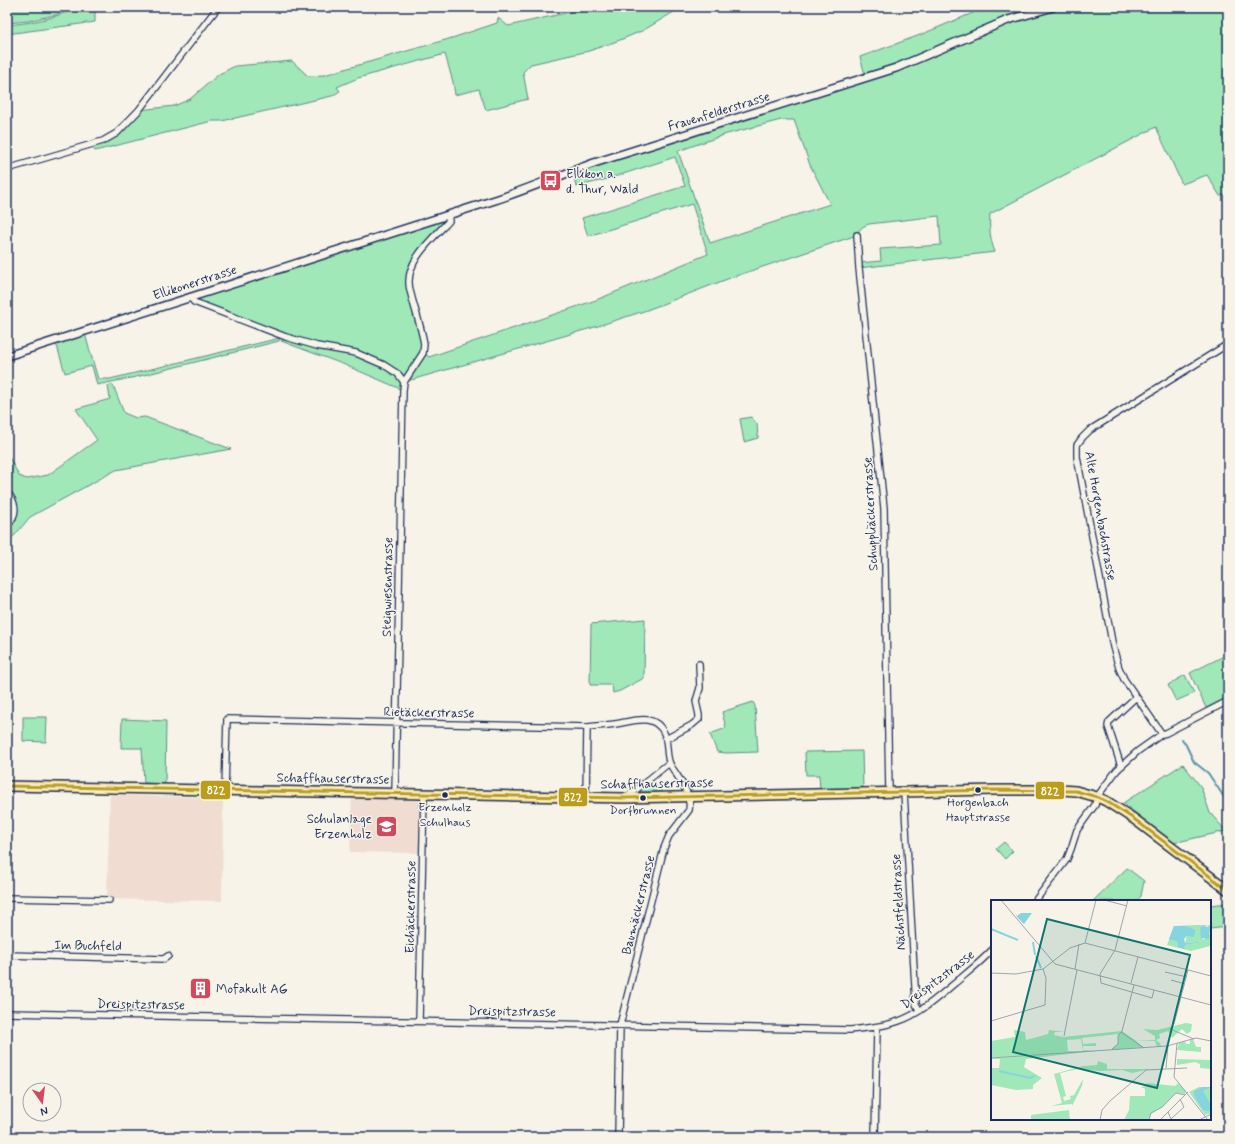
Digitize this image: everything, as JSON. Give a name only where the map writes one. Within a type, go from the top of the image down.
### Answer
[{"type":"main road","name":"Schaffhauserstrasse","points":[[7,786],[586,798],[1040,789],[1076,792],[1098,797],[1134,819],[1228,890]]},
{"type":"street","points":[[7,169],[103,140],[117,133],[139,110],[218,7]]},
{"type":"street","name":"Frauenfelderstrasse","points":[[390,233],[522,191],[594,163],[896,68],[1008,20],[1053,7]]},
{"type":"street","points":[[190,297],[194,302],[286,337],[317,346],[356,353],[384,364],[398,374],[404,382],[421,357],[424,344],[409,288],[409,275],[413,264],[449,221],[448,215]]},
{"type":"street","name":"Ellikonerstrasse","points":[[7,356],[390,233]]},
{"type":"street","name":"Schuppliäckerstrasse","points":[[857,235],[859,268],[884,508],[889,793]]},
{"type":"street","name":"Alte Horgenbachstrasse","points":[[1162,734],[1124,679],[1119,668],[1113,647],[1078,465],[1077,445],[1090,430],[1228,344]]},
{"type":"street","name":"Steigwiesenstrasse","points":[[395,794],[404,382]]},
{"type":"street","points":[[7,492],[15,505],[15,513],[12,521],[7,526]]},
{"type":"street","points":[[666,739],[698,719],[699,715],[696,701],[700,688],[698,664]]},
{"type":"street","points":[[1121,766],[1108,726],[1109,722],[1136,697]]},
{"type":"street","points":[[1036,900],[1067,859],[1077,830],[1095,805],[1098,797],[1113,775],[1121,766],[1138,751],[1162,734],[1228,701]]},
{"type":"street","name":"Rietäckerstrasse","points":[[225,790],[227,719],[587,727],[621,723],[635,719],[646,719],[656,724],[663,732],[666,739],[669,763],[686,788],[688,797]]},
{"type":"street","points":[[586,798],[587,727]]},
{"type":"street","points":[[625,798],[669,763]]},
{"type":"street","name":"Nächstfeldstrasse","points":[[904,792],[916,1004],[919,1010]]},
{"type":"street","name":"Eichäckerstrasse","points":[[419,1021],[424,794]]},
{"type":"street","name":"Baumäckerstrasse","points":[[618,1137],[620,1025],[664,848],[669,836],[689,810],[690,806],[688,797]]},
{"type":"street","points":[[7,898],[109,900]]},
{"type":"street","name":"Dreispitzstrasse","points":[[7,1013],[850,1030],[877,1027],[900,1021],[919,1010],[950,987],[984,959],[991,951]]},
{"type":"street","name":"Im Buchfeld","points":[[7,955],[164,959],[168,956]]},
{"type":"street","points":[[875,1137],[877,1027]]},
{"type":"shaded area","points":[[110,795],[223,798],[222,901],[107,899]]},
{"type":"shaded area","name":"Schulanlage Erzenholz","points":[[352,797],[424,801],[423,853],[350,852]]},
{"type":"green space","points":[[7,7],[73,7],[55,15],[28,21],[7,23]]},
{"type":"green space","points":[[76,7],[95,7],[95,22],[7,34],[7,25],[43,20],[60,15]]},
{"type":"green space","points":[[592,7],[682,7],[644,30],[620,40],[589,51],[531,64],[523,72],[528,99],[486,110],[479,89],[455,95],[445,54],[358,78],[337,87],[340,91],[332,96],[222,121],[212,121],[95,151],[90,144],[117,133],[139,110],[174,106],[190,99],[219,74],[235,66],[292,61],[308,76],[324,75],[452,38],[497,23],[498,18],[508,26]]},
{"type":"green space","points":[[987,7],[1228,7],[1228,193],[1220,196],[1207,175],[1182,184],[1156,127],[990,214],[990,233],[995,252],[859,268],[859,263],[881,261],[880,249],[941,245],[939,216],[869,224],[862,228],[857,235],[730,278],[647,310],[595,327],[404,382],[403,390],[345,365],[281,341],[286,337],[194,302],[190,297],[449,218],[425,247],[409,275],[423,338],[423,352],[429,357],[596,300],[708,254],[692,204],[588,236],[582,218],[685,186],[675,157],[611,178],[576,187],[573,171],[866,78],[860,57],[920,35]],"holes":[[[781,120],[794,120],[810,165],[830,204],[710,243],[678,151],[727,134]]]},
{"type":"green space","points":[[85,334],[98,379],[110,379],[280,338],[279,341],[136,377],[97,385],[92,366],[65,373],[56,343]]},
{"type":"green space","points":[[113,385],[124,413],[136,418],[145,417],[231,449],[116,470],[30,517],[14,536],[7,541],[7,453],[19,476],[27,479],[48,475],[97,440],[76,409],[110,399],[108,386]]},
{"type":"green space","points":[[751,417],[757,424],[758,438],[744,442],[740,419]]},
{"type":"green space","points":[[645,619],[644,678],[620,691],[613,693],[612,685],[590,685],[591,624]]},
{"type":"green space","points":[[1228,654],[1228,697],[1206,708],[1190,673]]},
{"type":"green space","points":[[1185,675],[1194,693],[1176,701],[1168,685]]},
{"type":"green space","points":[[753,702],[755,706],[758,752],[717,752],[710,734],[726,728],[722,712]]},
{"type":"green space","points":[[23,717],[47,717],[46,742],[23,741]]},
{"type":"green space","points":[[122,719],[166,721],[165,784],[144,783],[142,748],[121,748]]},
{"type":"green space","points":[[862,751],[863,790],[820,791],[819,775],[806,775],[805,752]]},
{"type":"green space","points":[[1183,764],[1201,787],[1210,813],[1226,831],[1173,843],[1123,803]]},
{"type":"green space","points":[[651,780],[662,792],[640,792],[640,789]]},
{"type":"green space","points":[[1004,842],[1013,851],[1005,859],[996,849]]},
{"type":"green space","points":[[1127,868],[1144,881],[1141,896],[1138,900],[1094,900]]},
{"type":"green space","points":[[1228,903],[1228,927],[1211,929],[1211,905]]},
{"type":"waterway","points":[[1182,739],[1194,762],[1208,773],[1226,800],[1228,806]]},
{"type":"transit line","name":"822","points":[[7,786],[625,798],[995,790],[1076,791],[1106,801],[1134,819],[1228,890]]},
{"type":"place","name":"Ellikon a. d. Thur, Wald","points":[[551,181]]},
{"type":"place","name":"Horgenbach Hauptstrasse","points":[[978,790]]},
{"type":"place","name":"Erzenholz Schulhaus","points":[[445,795]]},
{"type":"place","name":"Dorfbrunnen","points":[[643,798]]},
{"type":"place","name":"Schulanlage Erzenholz","points":[[387,826]]},
{"type":"place","name":"Mofakult AG","points":[[201,989]]}]
